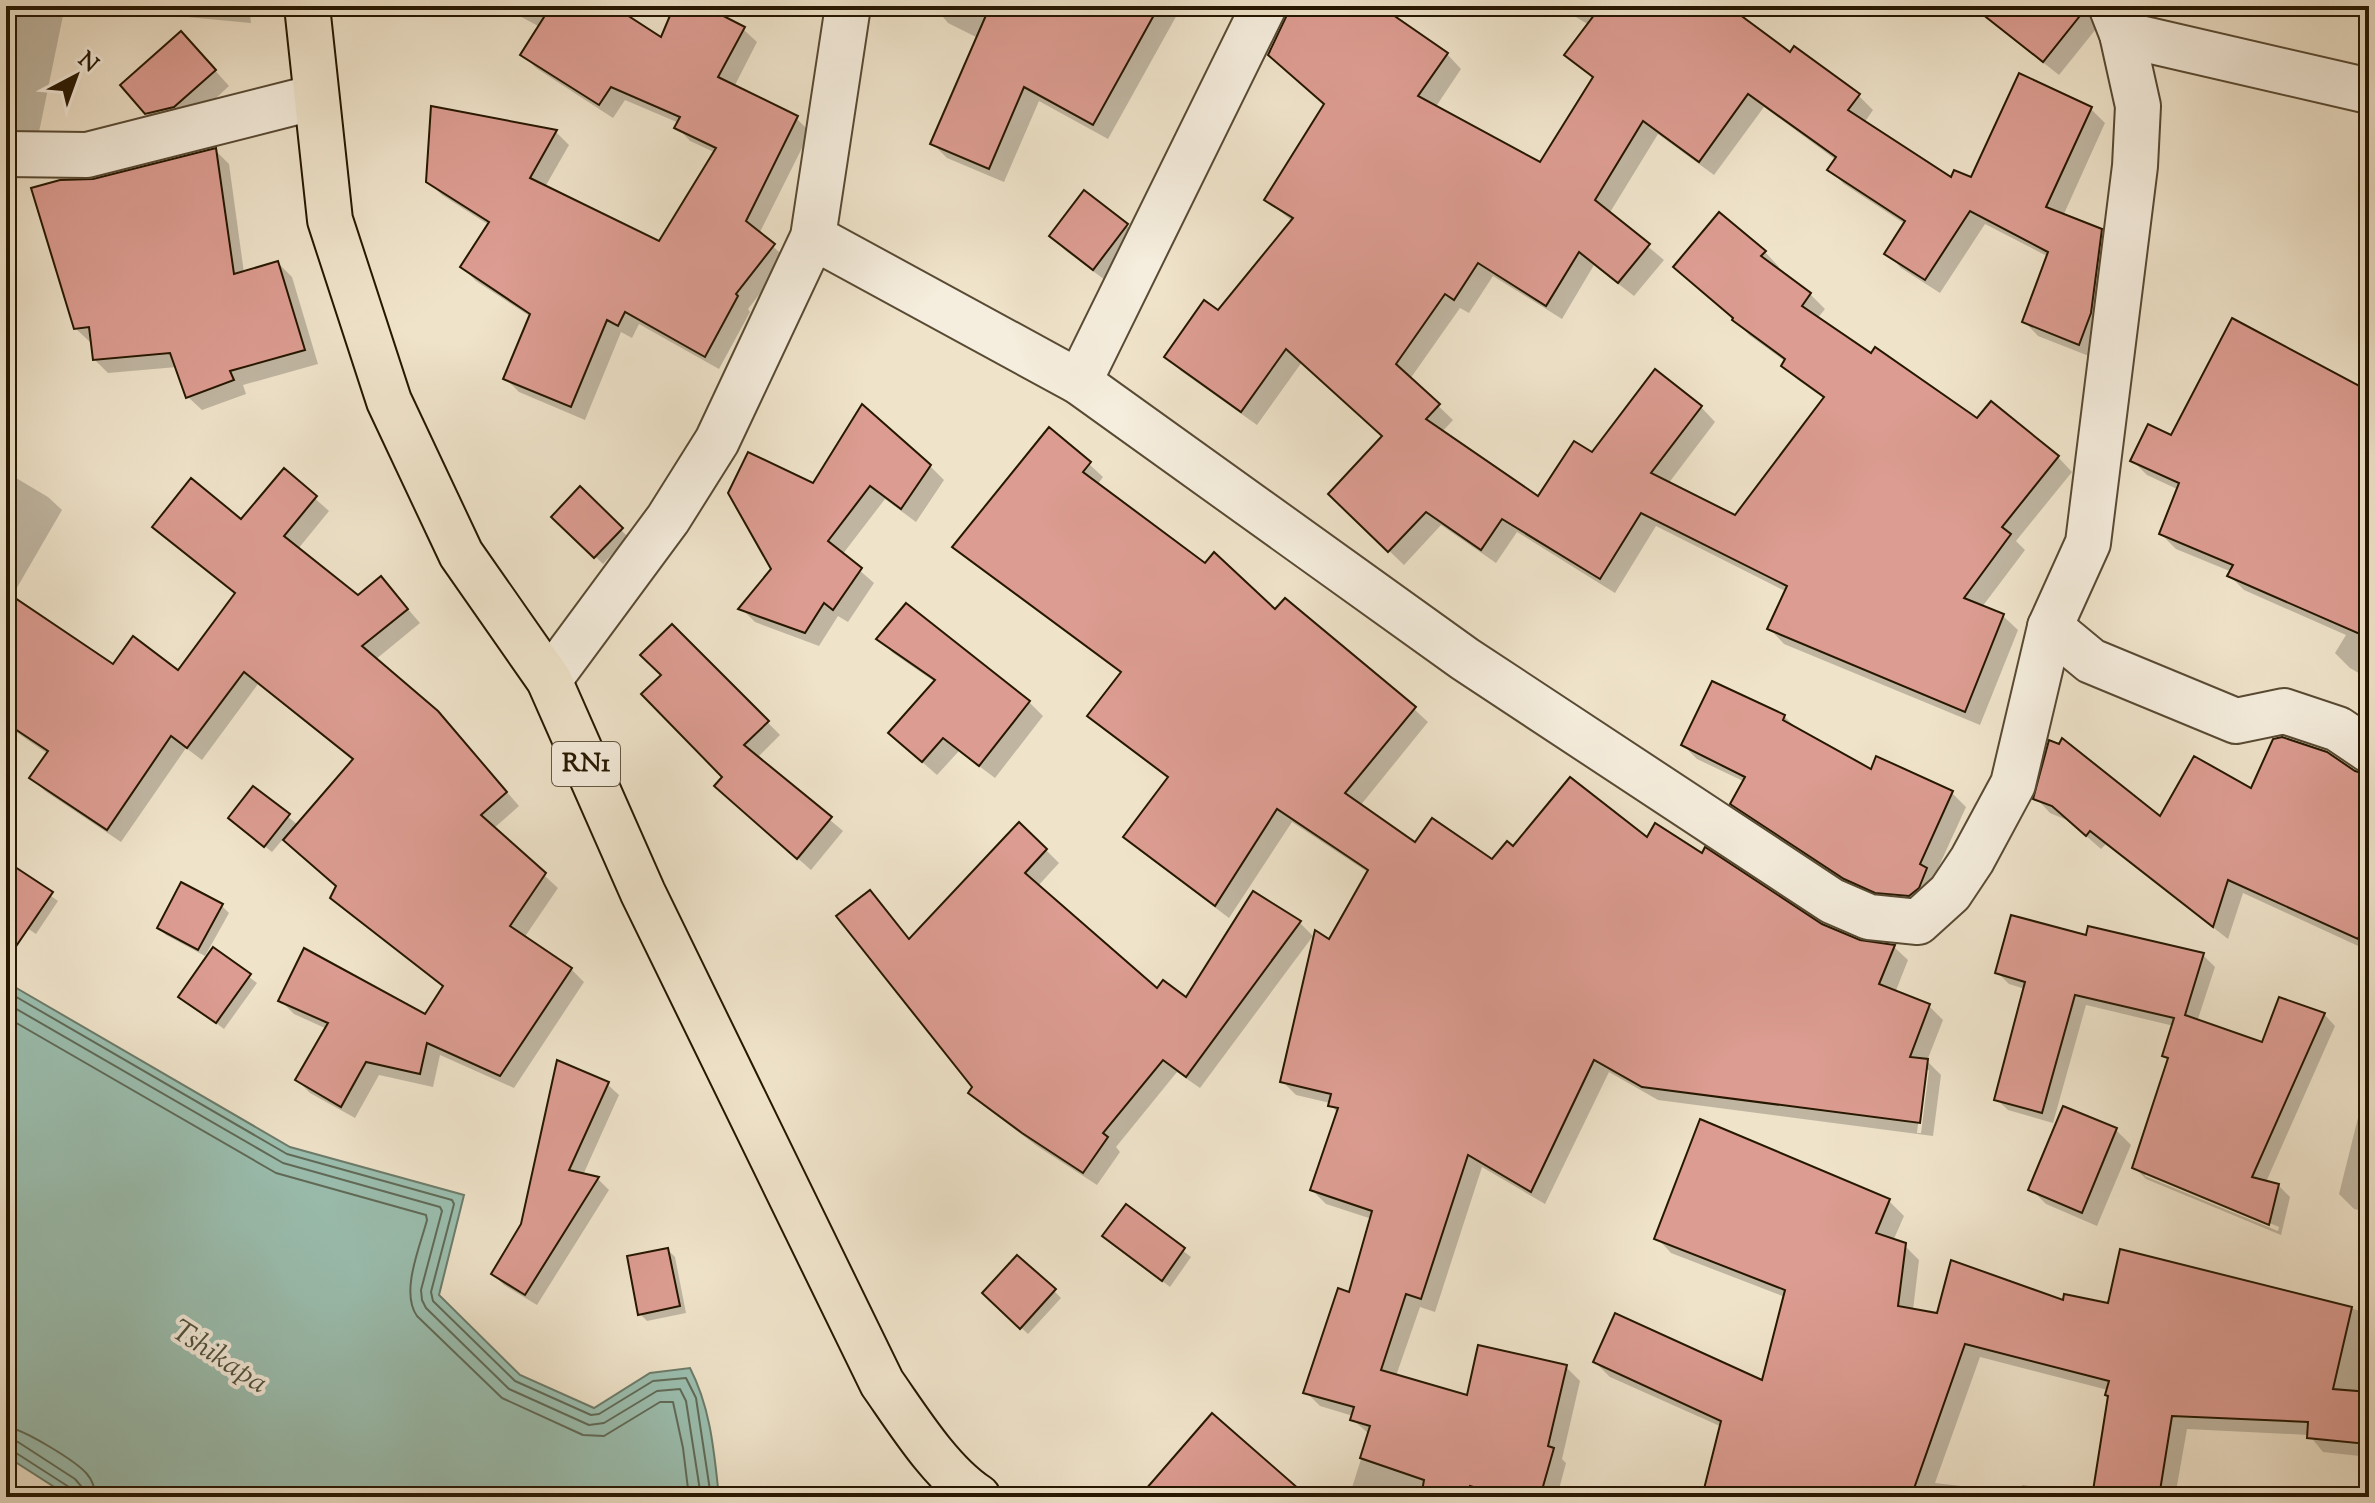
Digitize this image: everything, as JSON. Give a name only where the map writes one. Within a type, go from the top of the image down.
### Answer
[{"type":"highway","name":"RN1","points":[[307,6],[330,220],[389,401],[461,554],[549,680],[643,893],[882,1383],[921,1438],[965,1489],[978,1497]]},
{"type":"street","points":[[549,680],[668,519],[717,441],[813,237],[848,6]]},
{"type":"street","points":[[1079,382],[1264,6]]},
{"type":"street","points":[[813,237],[1079,382],[1465,659],[1832,901],[1869,917],[1918,922],[1950,893],[1972,860],[2013,784],[2050,627],[2088,543],[2135,166],[2138,106],[2117,20],[2369,91]]},
{"type":"street","points":[[6,154],[87,155],[316,97]]},
{"type":"street","points":[[2050,627],[2091,661],[2236,721],[2284,711],[2338,729],[2369,750]]},
{"type":"water","name":"Tshikapa","points":[[6,982],[290,1147],[464,1195],[439,1295],[520,1375],[594,1408],[650,1373],[690,1368],[707,1415],[719,1497],[70,1497],[6,1456]]},
{"type":"building","points":[[551,6],[613,6],[661,37],[674,6],[704,6],[745,27],[718,77],[798,116],[746,221],[775,244],[736,294],[738,296],[705,357],[625,312],[618,326],[607,320],[571,407],[503,379],[530,314],[460,267],[489,222],[426,182],[431,106],[557,130],[530,178],[659,241],[716,148],[674,128],[680,117],[611,87],[599,105],[520,55]]},
{"type":"building","points":[[990,6],[1159,6],[1093,125],[1024,87],[989,169],[930,144]]},
{"type":"building","points":[[1289,6],[1380,6],[1448,53],[1418,96],[1540,162],[1593,77],[1564,55],[1601,6],[1728,6],[1790,52],[1794,46],[1860,94],[1848,110],[1951,177],[1954,170],[1971,177],[2019,73],[2092,107],[2046,207],[2102,229],[2091,313],[2079,345],[2022,322],[2048,252],[1970,211],[1925,280],[1884,254],[1905,221],[1827,170],[1836,157],[1748,94],[1699,162],[1643,121],[1595,200],[1650,244],[1618,283],[1579,252],[1546,306],[1478,263],[1454,300],[1445,294],[1396,364],[1440,404],[1426,419],[1538,496],[1574,441],[1592,452],[1655,369],[1702,406],[1651,473],[1735,515],[1824,397],[1781,366],[1785,359],[1732,320],[1673,267],[1719,212],[1766,251],[1761,256],[1811,293],[1802,306],[1871,353],[1875,347],[1977,418],[1991,401],[2059,456],[2002,527],[2011,534],[1964,598],[2004,614],[1965,712],[1767,629],[1787,586],[1641,513],[1600,579],[1502,519],[1481,550],[1426,512],[1388,552],[1328,494],[1382,436],[1286,349],[1241,412],[1164,357],[1204,300],[1218,310],[1293,218],[1264,200],[1324,104],[1268,55]]},
{"type":"building","points":[[1972,6],[2087,6],[2087,7],[2043,62]]},
{"type":"building","points":[[181,31],[216,70],[174,107],[145,114],[120,85]]},
{"type":"building","points":[[216,148],[234,274],[278,261],[305,350],[230,371],[234,380],[186,398],[170,353],[93,360],[89,327],[74,329],[31,188],[60,180],[93,179]]},
{"type":"building","points":[[1084,190],[1128,224],[1093,270],[1049,236]]},
{"type":"building","points":[[2232,318],[2369,391],[2369,638],[2227,576],[2233,565],[2159,534],[2179,483],[2130,461],[2148,424],[2171,435]]},
{"type":"building","points":[[862,404],[931,465],[901,509],[870,486],[828,541],[862,568],[833,610],[824,603],[805,633],[738,609],[771,569],[728,493],[748,452],[813,483]]},
{"type":"building","points":[[1049,427],[1091,462],[1083,472],[1205,563],[1214,552],[1275,609],[1285,598],[1416,707],[1345,793],[1415,842],[1432,818],[1492,859],[1507,841],[1513,846],[1570,777],[1647,837],[1655,823],[1702,853],[1705,847],[1822,924],[1860,940],[1895,945],[1879,984],[1930,1004],[1910,1057],[1928,1059],[1920,1123],[1642,1087],[1594,1060],[1531,1192],[1468,1155],[1421,1299],[1406,1294],[1381,1370],[1467,1395],[1478,1345],[1567,1365],[1548,1446],[1554,1448],[1540,1497],[1508,1497],[1470,1486],[1467,1497],[1421,1497],[1424,1480],[1360,1458],[1370,1426],[1350,1420],[1354,1407],[1303,1393],[1338,1288],[1349,1292],[1372,1211],[1310,1190],[1338,1108],[1328,1106],[1331,1094],[1280,1082],[1315,930],[1329,939],[1368,870],[1277,809],[1215,906],[1123,837],[1168,777],[1087,716],[1121,672],[952,547]]},
{"type":"building","points":[[284,468],[317,496],[284,536],[358,595],[381,576],[408,609],[362,646],[438,711],[507,792],[481,815],[546,873],[510,926],[572,968],[500,1076],[427,1043],[420,1074],[366,1062],[341,1107],[295,1080],[328,1023],[278,1001],[304,948],[425,1014],[443,986],[330,898],[336,886],[283,840],[353,759],[244,672],[187,748],[171,736],[107,830],[29,778],[48,751],[6,723],[6,592],[113,664],[133,636],[178,670],[235,593],[152,527],[191,478],[241,519]]},
{"type":"building","points":[[580,486],[623,528],[594,558],[551,517]]},
{"type":"building","points":[[906,603],[1030,701],[979,766],[943,738],[922,762],[888,733],[935,680],[876,639]]},
{"type":"building","points":[[672,624],[769,721],[744,745],[832,817],[797,859],[714,786],[722,777],[641,694],[661,675],[640,655]]},
{"type":"building","points":[[1712,681],[1785,715],[1783,720],[1871,769],[1876,756],[1953,791],[1920,864],[1927,868],[1919,888],[1909,896],[1875,893],[1844,879],[1730,804],[1745,777],[1681,745]]},
{"type":"building","points":[[2282,737],[2327,752],[2355,771],[2369,775],[2369,913],[2358,939],[2228,880],[2213,927],[2090,831],[2086,836],[2052,806],[2033,799],[2049,740],[2059,744],[2062,738],[2160,816],[2194,756],[2251,788],[2273,739]]},
{"type":"building","points":[[253,786],[290,814],[264,847],[228,818]]},
{"type":"building","points":[[1019,822],[1047,849],[1025,873],[1157,988],[1163,980],[1186,997],[1253,891],[1301,921],[1186,1077],[1163,1060],[1103,1133],[1108,1137],[1083,1173],[968,1093],[972,1087],[836,916],[870,890],[909,939]]},
{"type":"building","points":[[6,861],[53,892],[6,961]]},
{"type":"building","points":[[181,882],[223,904],[198,950],[157,928]]},
{"type":"building","points":[[2011,915],[2086,935],[2088,926],[2204,953],[2185,1015],[2262,1042],[2279,997],[2325,1013],[2252,1177],[2279,1184],[2269,1225],[2132,1168],[2168,1058],[2162,1056],[2174,1018],[2075,995],[2042,1113],[1994,1100],[2025,982],[1995,973]]},
{"type":"building","points":[[213,947],[251,974],[216,1023],[178,997]]},
{"type":"building","points":[[557,1060],[609,1082],[569,1170],[599,1177],[525,1295],[491,1274],[521,1224]]},
{"type":"building","points":[[2063,1106],[2117,1128],[2082,1213],[2028,1190]]},
{"type":"building","points":[[1700,1119],[1890,1199],[1876,1233],[1906,1243],[1898,1306],[1937,1313],[1951,1260],[2063,1300],[2064,1294],[2108,1303],[2120,1249],[2352,1307],[2333,1389],[2369,1392],[2367,1444],[2307,1438],[2308,1422],[2172,1416],[2159,1497],[2092,1497],[2109,1381],[1965,1344],[1911,1497],[1702,1497],[1721,1421],[1593,1362],[1615,1313],[1762,1380],[1785,1290],[1654,1239]]},
{"type":"building","points":[[1126,1204],[1185,1248],[1162,1281],[1102,1236]]},
{"type":"building","points":[[668,1248],[680,1306],[638,1315],[627,1256]]},
{"type":"building","points":[[1017,1255],[1056,1289],[1020,1329],[982,1293]]},
{"type":"building","points":[[1212,1413],[1308,1497],[1139,1497]]}]
